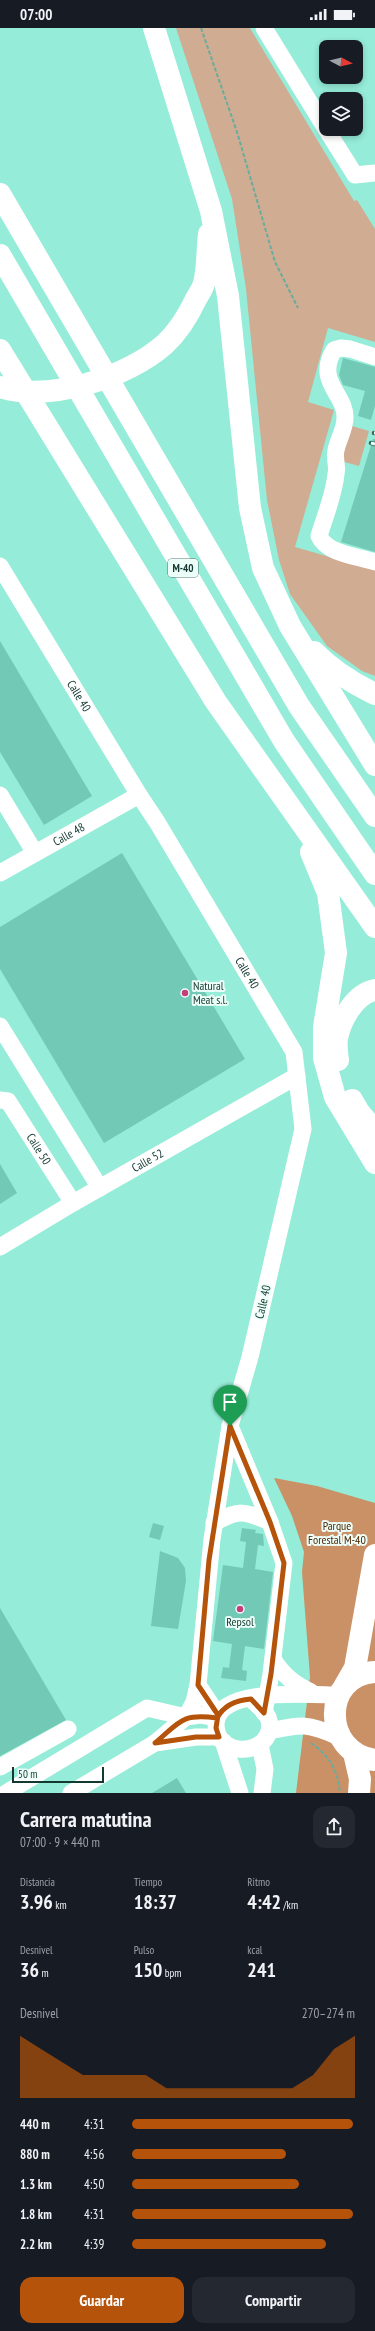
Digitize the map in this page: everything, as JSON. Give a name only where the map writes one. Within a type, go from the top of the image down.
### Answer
[{"type":"main road","points":[[149,28],[162,50]]},
{"type":"main road","points":[[154,28],[211,211],[228,296],[250,508],[263,568],[290,626],[375,765]]},
{"type":"main road","name":"M-40","points":[[0,194],[299,706],[375,816]]},
{"type":"main road","points":[[7,389],[47,391],[93,382],[128,368],[165,344],[187,318],[204,284],[211,211]]},
{"type":"main road","name":"M-40","points":[[0,255],[284,741],[375,874]]},
{"type":"main road","points":[[0,350],[216,702],[375,927]]},
{"type":"main road","points":[[290,626],[329,667],[358,687],[375,694]]},
{"type":"main road","points":[[298,820],[328,893],[336,954],[324,1027],[324,1058],[335,1097],[375,1163]]},
{"type":"main road","points":[[375,990],[368,992],[353,1004],[343,1019],[337,1039],[338,1064],[346,1090],[359,1112],[375,1131]]},
{"type":"main road","points":[[359,1793],[360,1779],[346,1745],[334,1724],[334,1709],[355,1668],[375,1555]]},
{"type":"main road","points":[[342,1691],[355,1677],[375,1672]]},
{"type":"main road","points":[[346,1745],[365,1758],[375,1760]]},
{"type":"street","points":[[264,28],[319,118]]},
{"type":"street","points":[[330,136],[355,175],[375,173]]},
{"type":"street","points":[[375,357],[341,348],[334,350],[331,356],[328,373],[331,387],[344,408],[345,419],[335,452],[336,474],[319,536],[322,544],[330,549],[375,562]]},
{"type":"street","name":"Calle 40","points":[[0,566],[139,795],[157,822],[286,1036],[294,1052],[303,1129],[250,1357],[230,1426],[209,1560],[198,1685],[194,1702],[186,1717]]},
{"type":"street","points":[[0,795],[35,853]]},
{"type":"street","name":"Calle 48","points":[[0,873],[139,795]]},
{"type":"street","points":[[0,1026],[100,1188]]},
{"type":"street","name":"Calle 52","points":[[0,1247],[73,1203],[297,1076]]},
{"type":"street","name":"Calle 50","points":[[0,1100],[8,1101],[73,1203]]},
{"type":"street","points":[[230,1426],[270,1522],[284,1563],[273,1659],[264,1713]]},
{"type":"street","points":[[214,1523],[232,1513],[250,1513],[270,1522]]},
{"type":"street","points":[[273,1659],[280,1671],[293,1683],[317,1695]]},
{"type":"street","points":[[198,1685],[218,1716]]},
{"type":"street","points":[[240,1793],[216,1728],[218,1716],[229,1704],[280,1693],[317,1695],[342,1691]]},
{"type":"street","points":[[251,1699],[268,1716],[265,1738],[265,1769],[262,1793]]},
{"type":"street","points":[[6,1793],[147,1708],[186,1717],[200,1715],[218,1716]]},
{"type":"street","points":[[71,1793],[155,1743],[186,1717]]},
{"type":"street","points":[[155,1743],[196,1737],[221,1739],[233,1749],[248,1750],[265,1738],[304,1726],[314,1726],[346,1745]]},
{"type":"street","points":[[0,1767],[68,1729]]},
{"type":"path","points":[[201,28],[237,132],[275,262],[298,308]]},
{"type":"path","points":[[304,1726],[306,1739],[320,1748],[332,1762],[339,1779],[340,1793]]},
{"type":"shaded area","points":[[176,28],[250,28],[354,201],[357,200],[375,229],[375,342],[328,328],[308,402],[334,410],[295,547],[375,570],[375,676],[362,671],[327,646],[290,594],[279,560],[267,500],[246,289],[232,199]]},
{"type":"shaded area","points":[[352,426],[369,431],[359,466],[341,461]]},
{"type":"green space","name":"Parque Forestal M-40","points":[[274,1478],[317,1486],[375,1503],[375,1793],[296,1793],[310,1677],[302,1572],[304,1552],[292,1516]]},
{"type":"building","points":[[343,358],[375,367],[375,406],[371,420],[358,416],[365,391],[343,385],[339,375]]},
{"type":"building","points":[[373,439],[375,439],[375,552],[341,542]]},
{"type":"building","points":[[0,641],[92,796],[44,825],[0,752]]},
{"type":"building","points":[[122,853],[245,1059],[104,1143],[0,969],[0,927]]},
{"type":"building","points":[[0,1164],[17,1193],[0,1204]]},
{"type":"building","points":[[153,1523],[164,1526],[160,1540],[149,1537]]},
{"type":"building","points":[[242,1528],[256,1530],[255,1533],[263,1534],[264,1546],[258,1545],[255,1569],[273,1572],[264,1649],[245,1646],[242,1670],[247,1671],[246,1681],[221,1678],[223,1667],[229,1668],[232,1644],[213,1641],[223,1565],[243,1568],[246,1542],[240,1541]]},
{"type":"building","points":[[160,1551],[178,1558],[185,1568],[186,1581],[178,1629],[151,1626]]},
{"type":"building","points":[[0,1608],[66,1720],[0,1756]]},
{"type":"building","points":[[177,1778],[186,1793],[152,1793]]},
{"type":"railway","points":[[371,443],[375,444]]},
{"type":"place","name":"Natural Meat s.l.","points":[[185,993]]},
{"type":"place","name":"Repsol","points":[[240,1609]]},
{"type":"route","points":[[230,1426],[209,1560],[198,1685],[218,1715],[216,1728],[219,1737],[196,1737],[155,1743],[186,1717],[200,1715],[217,1718],[218,1715],[229,1704],[244,1699],[251,1699],[264,1713],[271,1674],[284,1563],[270,1522],[230,1426]]}]
